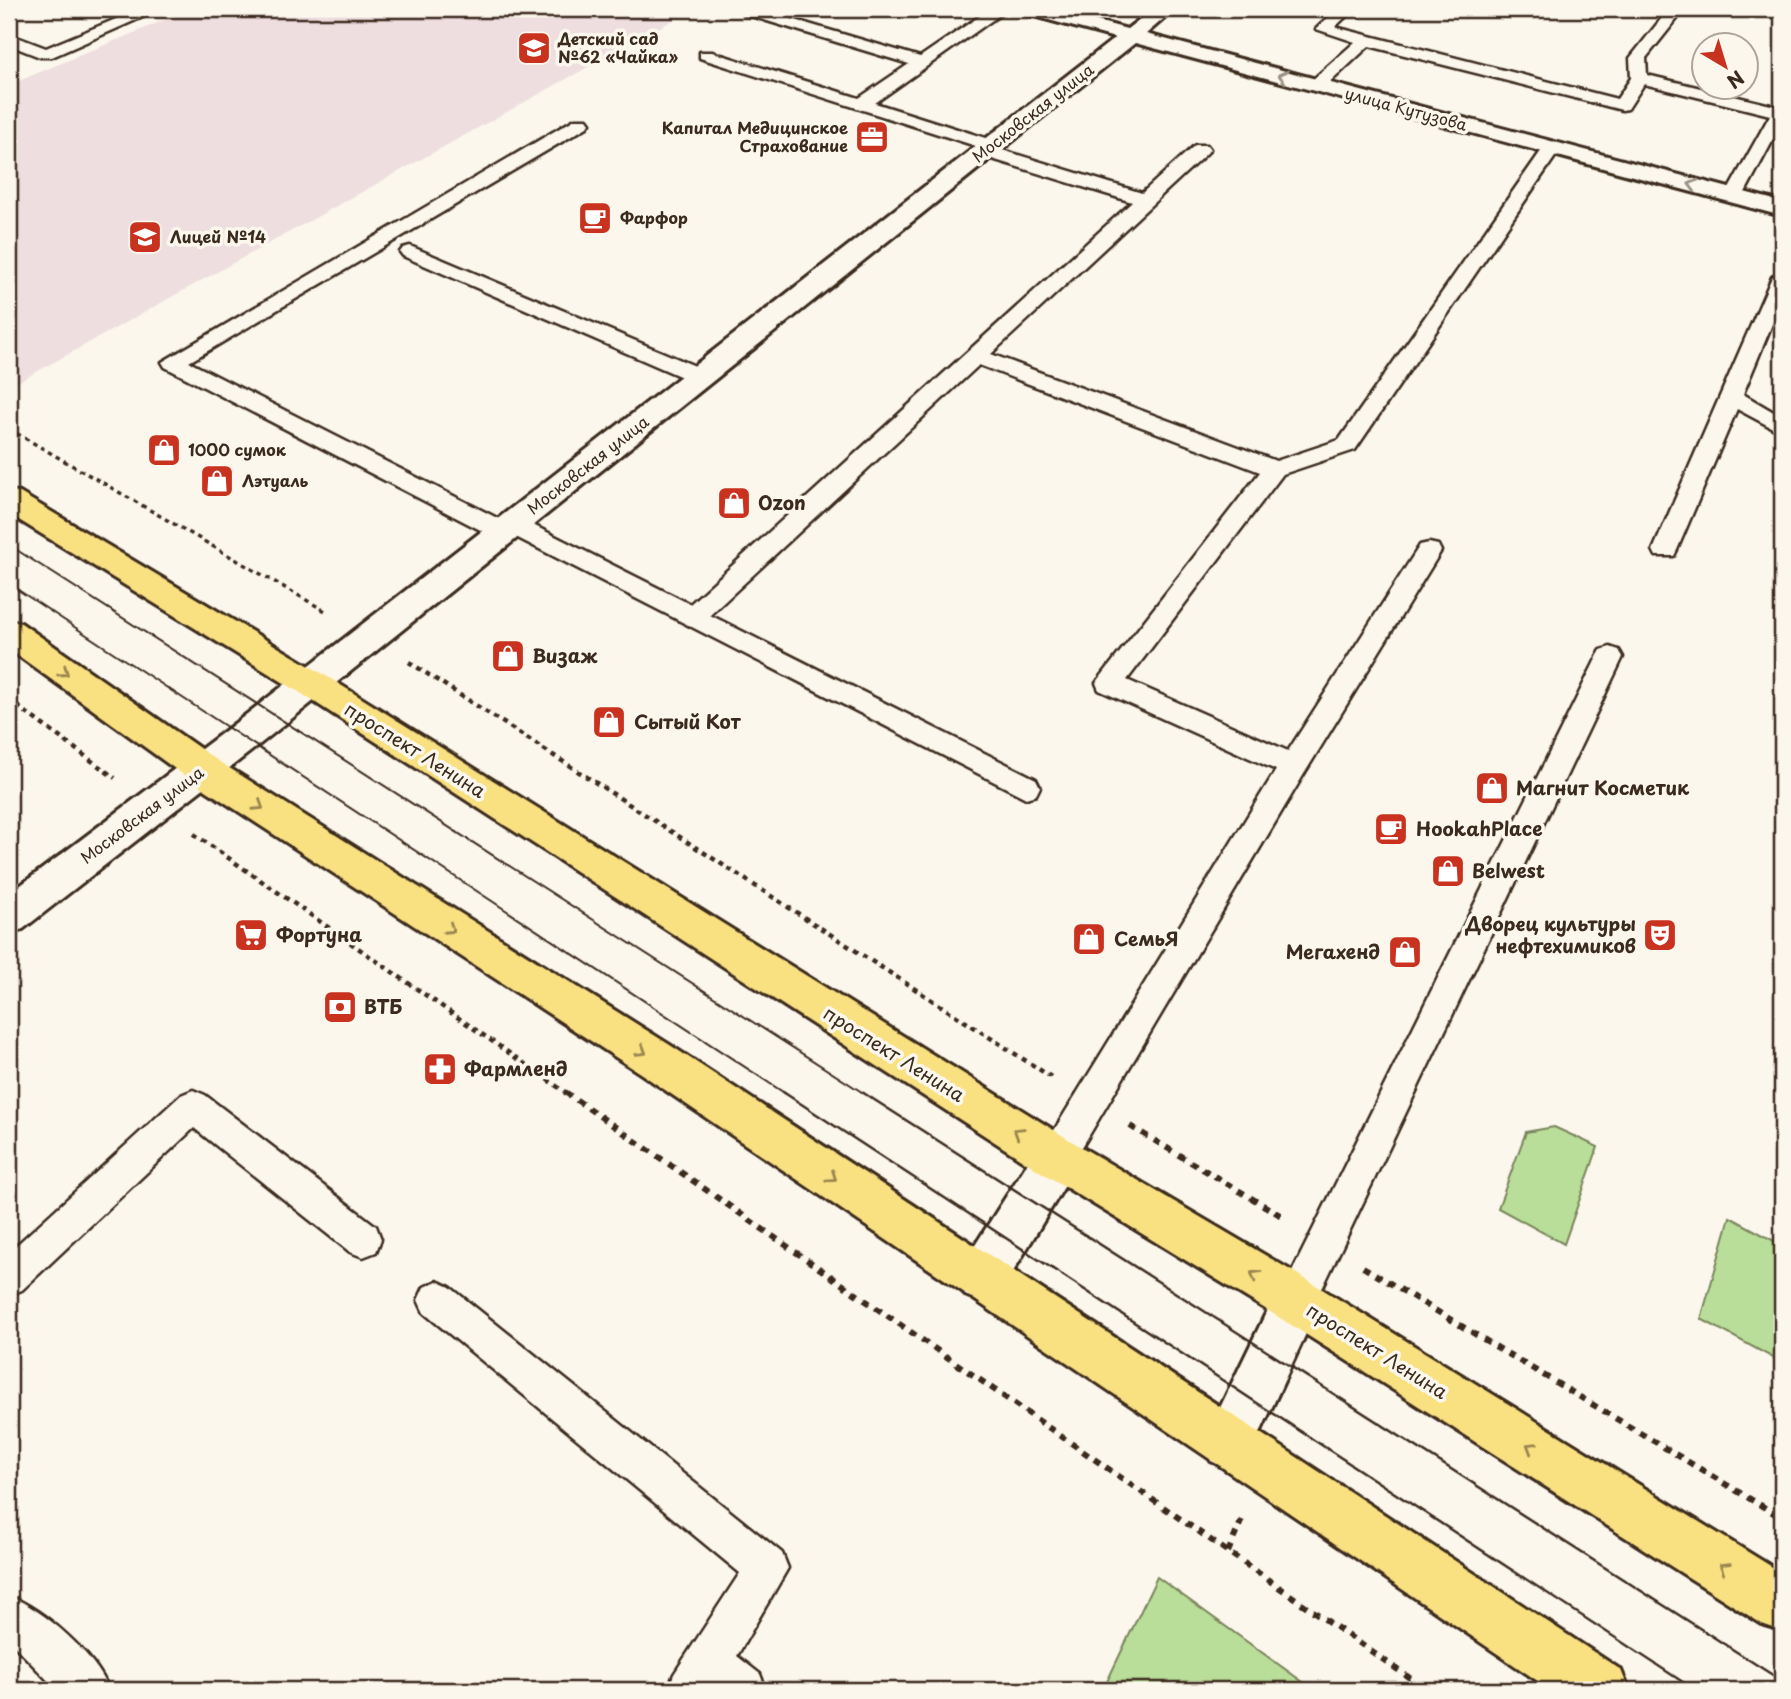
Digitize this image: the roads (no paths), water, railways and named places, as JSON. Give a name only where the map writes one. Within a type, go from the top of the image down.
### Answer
[{"type":"main road","name":"проспект Ленина","points":[[9,500],[310,684],[1057,1157],[1297,1301],[1782,1604]]},
{"type":"main road","points":[[9,632],[202,769],[654,1059],[1601,1690]]},
{"type":"street","name":"улица Кутузова","points":[[1030,9],[1782,209]]},
{"type":"street","name":"Московская улица","points":[[9,917],[202,769],[1165,9]]},
{"type":"street","points":[[982,1278],[1057,1157]]},
{"type":"street","points":[[1229,1443],[1297,1301]]},
{"type":"lane","points":[[9,39],[46,54],[153,9]]},
{"type":"lane","points":[[861,106],[1000,9]]},
{"type":"lane","points":[[1346,9],[1324,29],[1622,104],[1639,78],[1638,58],[1677,9]]},
{"type":"lane","points":[[749,11],[923,63]]},
{"type":"lane","points":[[1317,85],[1366,40]]},
{"type":"lane","points":[[706,55],[1145,200]]},
{"type":"lane","points":[[1639,78],[1782,111],[1734,196]]},
{"type":"lane","points":[[581,123],[173,362],[692,617],[1026,787]]},
{"type":"lane","points":[[1294,766],[1109,682],[1275,469],[1347,445],[1552,148]]},
{"type":"lane","points":[[692,617],[1201,149]]},
{"type":"lane","points":[[410,252],[699,376]]},
{"type":"lane","points":[[1665,550],[1782,278]]},
{"type":"lane","points":[[976,356],[1275,469]]},
{"type":"lane","points":[[1731,396],[1782,426]]},
{"type":"lane","points":[[1057,1157],[1294,766],[1429,551]]},
{"type":"lane","points":[[1297,1301],[1610,657]]},
{"type":"lane","points":[[9,1277],[192,1106],[363,1239]]},
{"type":"lane","points":[[437,1300],[767,1568],[700,1676],[744,1690]]},
{"type":"lane","points":[[9,1617],[26,1626],[87,1690]]},
{"type":"tram line","points":[[9,545],[865,1094]]},
{"type":"tram line","points":[[9,584],[786,1094]]},
{"type":"tram line","points":[[783,1092],[1695,1690]]},
{"type":"tram line","points":[[862,1092],[1782,1681]]},
{"type":"place","name":"Детский сад №62 «Чайка»","points":[[534,48]]},
{"type":"place","name":"Капитал Медицинское Страхование","points":[[872,137]]},
{"type":"place","name":"Фарфор","points":[[595,218]]},
{"type":"place","name":"Лицей №14","points":[[145,237]]},
{"type":"place","name":"1000 сумок","points":[[164,450]]},
{"type":"place","name":"Лэтуаль","points":[[217,481]]},
{"type":"place","name":"Ozon","points":[[734,503]]},
{"type":"place","name":"Визаж","points":[[508,656]]},
{"type":"place","name":"Сытый Кот","points":[[609,722]]},
{"type":"place","name":"Магнит Косметик","points":[[1492,788]]},
{"type":"place","name":"HookahPlace","points":[[1391,829]]},
{"type":"place","name":"Belwest","points":[[1448,871]]},
{"type":"place","name":"Фортуна","points":[[251,935]]},
{"type":"place","name":"Дворец культуры нефтехимиков","points":[[1660,935]]},
{"type":"place","name":"СемьЯ","points":[[1089,939]]},
{"type":"place","name":"Мегахенд","points":[[1405,952]]},
{"type":"place","name":"ВТБ","points":[[340,1007]]},
{"type":"place","name":"Фармленд","points":[[440,1069]]}]
